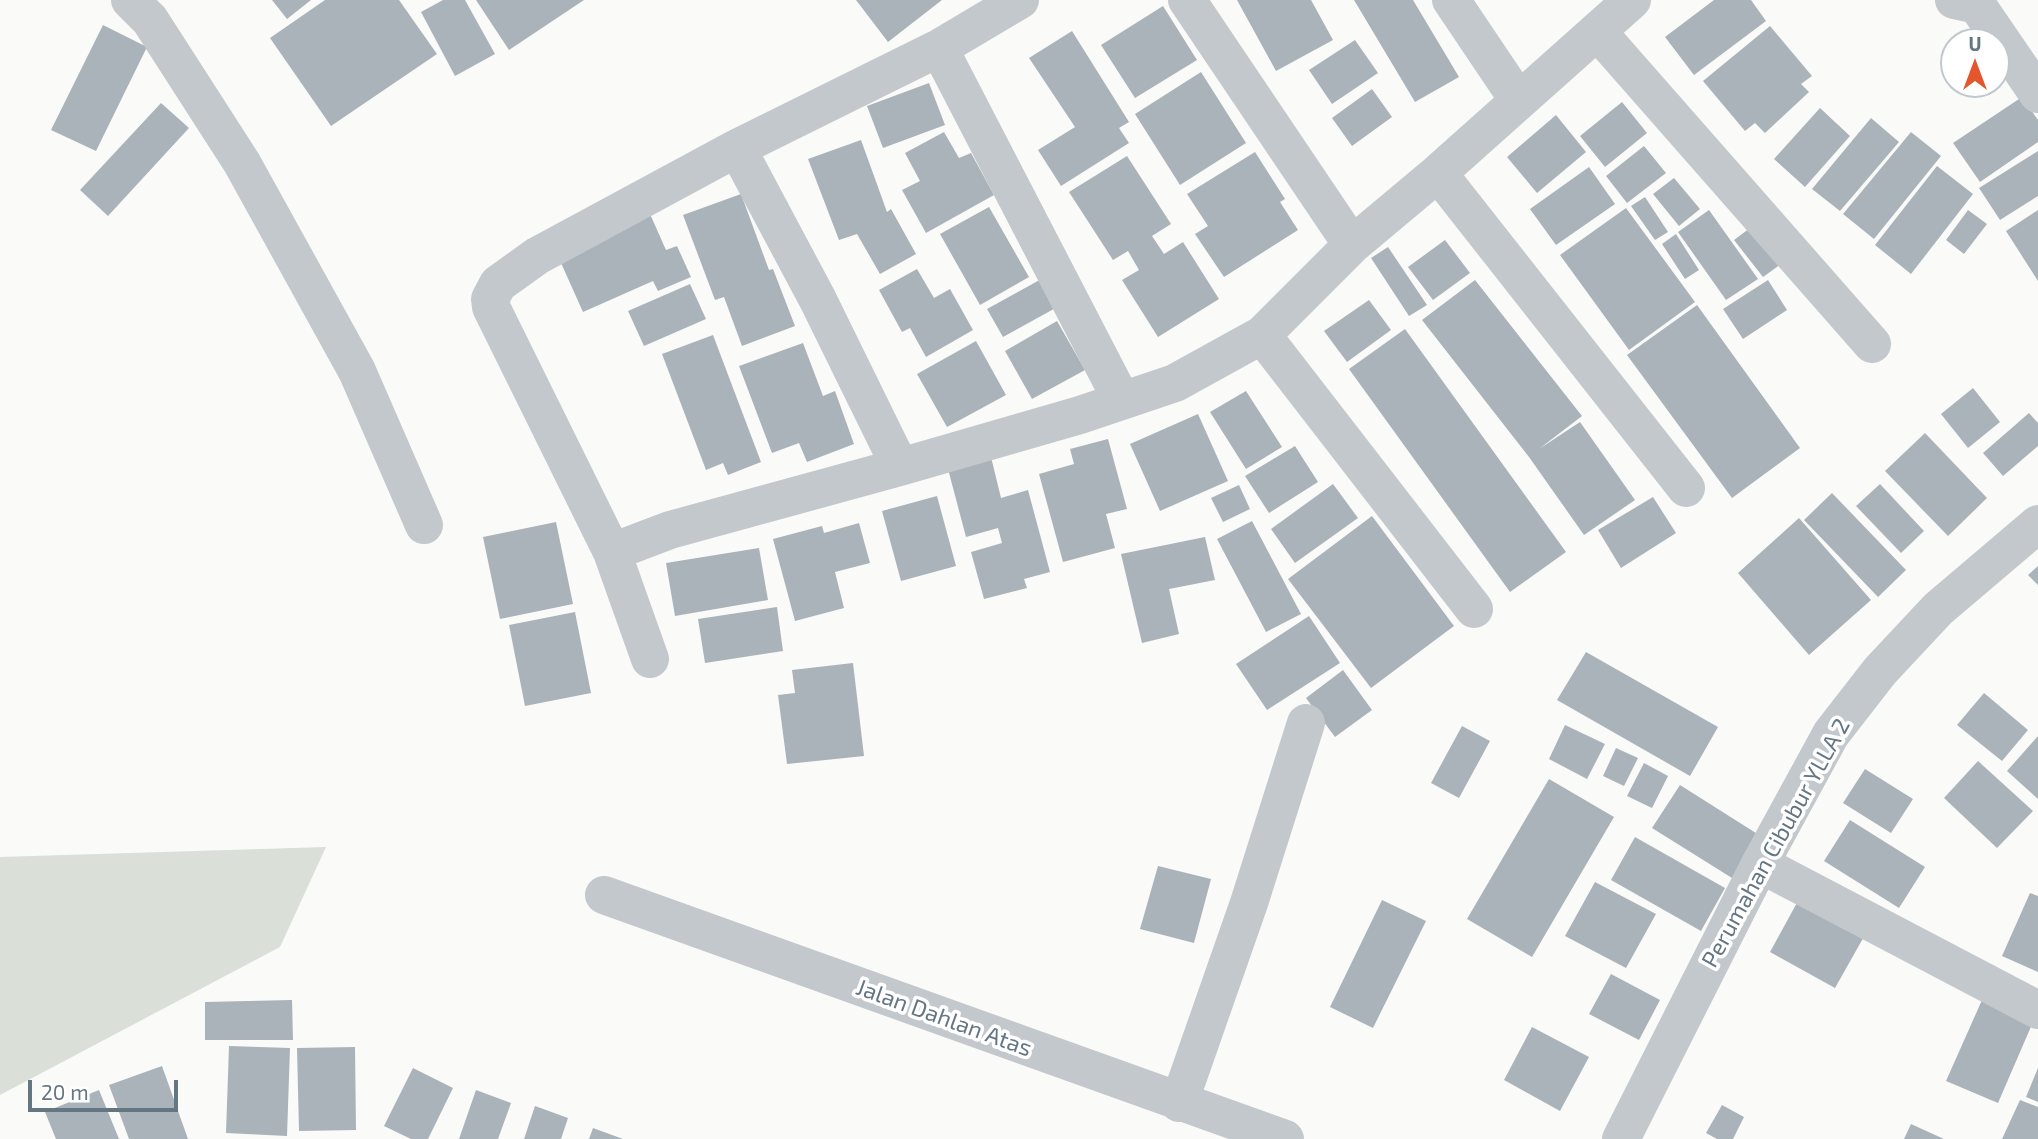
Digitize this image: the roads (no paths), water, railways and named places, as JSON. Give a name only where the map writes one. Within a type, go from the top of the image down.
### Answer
[{"type":"street","points":[[130,0],[150,20],[242,163],[357,371],[424,525]]},
{"type":"street","points":[[650,659],[612,552],[491,307],[490,299],[498,284],[537,256],[737,148],[939,48],[1020,0]]},
{"type":"street","points":[[1187,0],[1352,245]]},
{"type":"street","points":[[1451,0],[1519,101]]},
{"type":"street","points":[[612,552],[670,530],[900,467],[1175,383],[1262,335],[1352,245],[1438,173],[1632,0]]},
{"type":"street","points":[[1973,2],[2038,94]]},
{"type":"street","points":[[1597,31],[1872,344]]},
{"type":"street","points":[[939,48],[1122,401]]},
{"type":"street","points":[[737,148],[818,300],[900,467]]},
{"type":"street","points":[[1438,173],[1686,488]]},
{"type":"street","points":[[1262,335],[1474,609]]},
{"type":"street","name":"Perumahan Cibubur YLLA 2","points":[[1622,1139],[1760,864],[1831,734],[1880,671],[1938,609],[2038,524]]},
{"type":"street","points":[[1180,1103],[1249,902],[1306,723]]},
{"type":"street","points":[[1760,864],[2038,1010]]},
{"type":"street","name":"Jalan Dahlan Atas","points":[[604,895],[1285,1139]]}]
